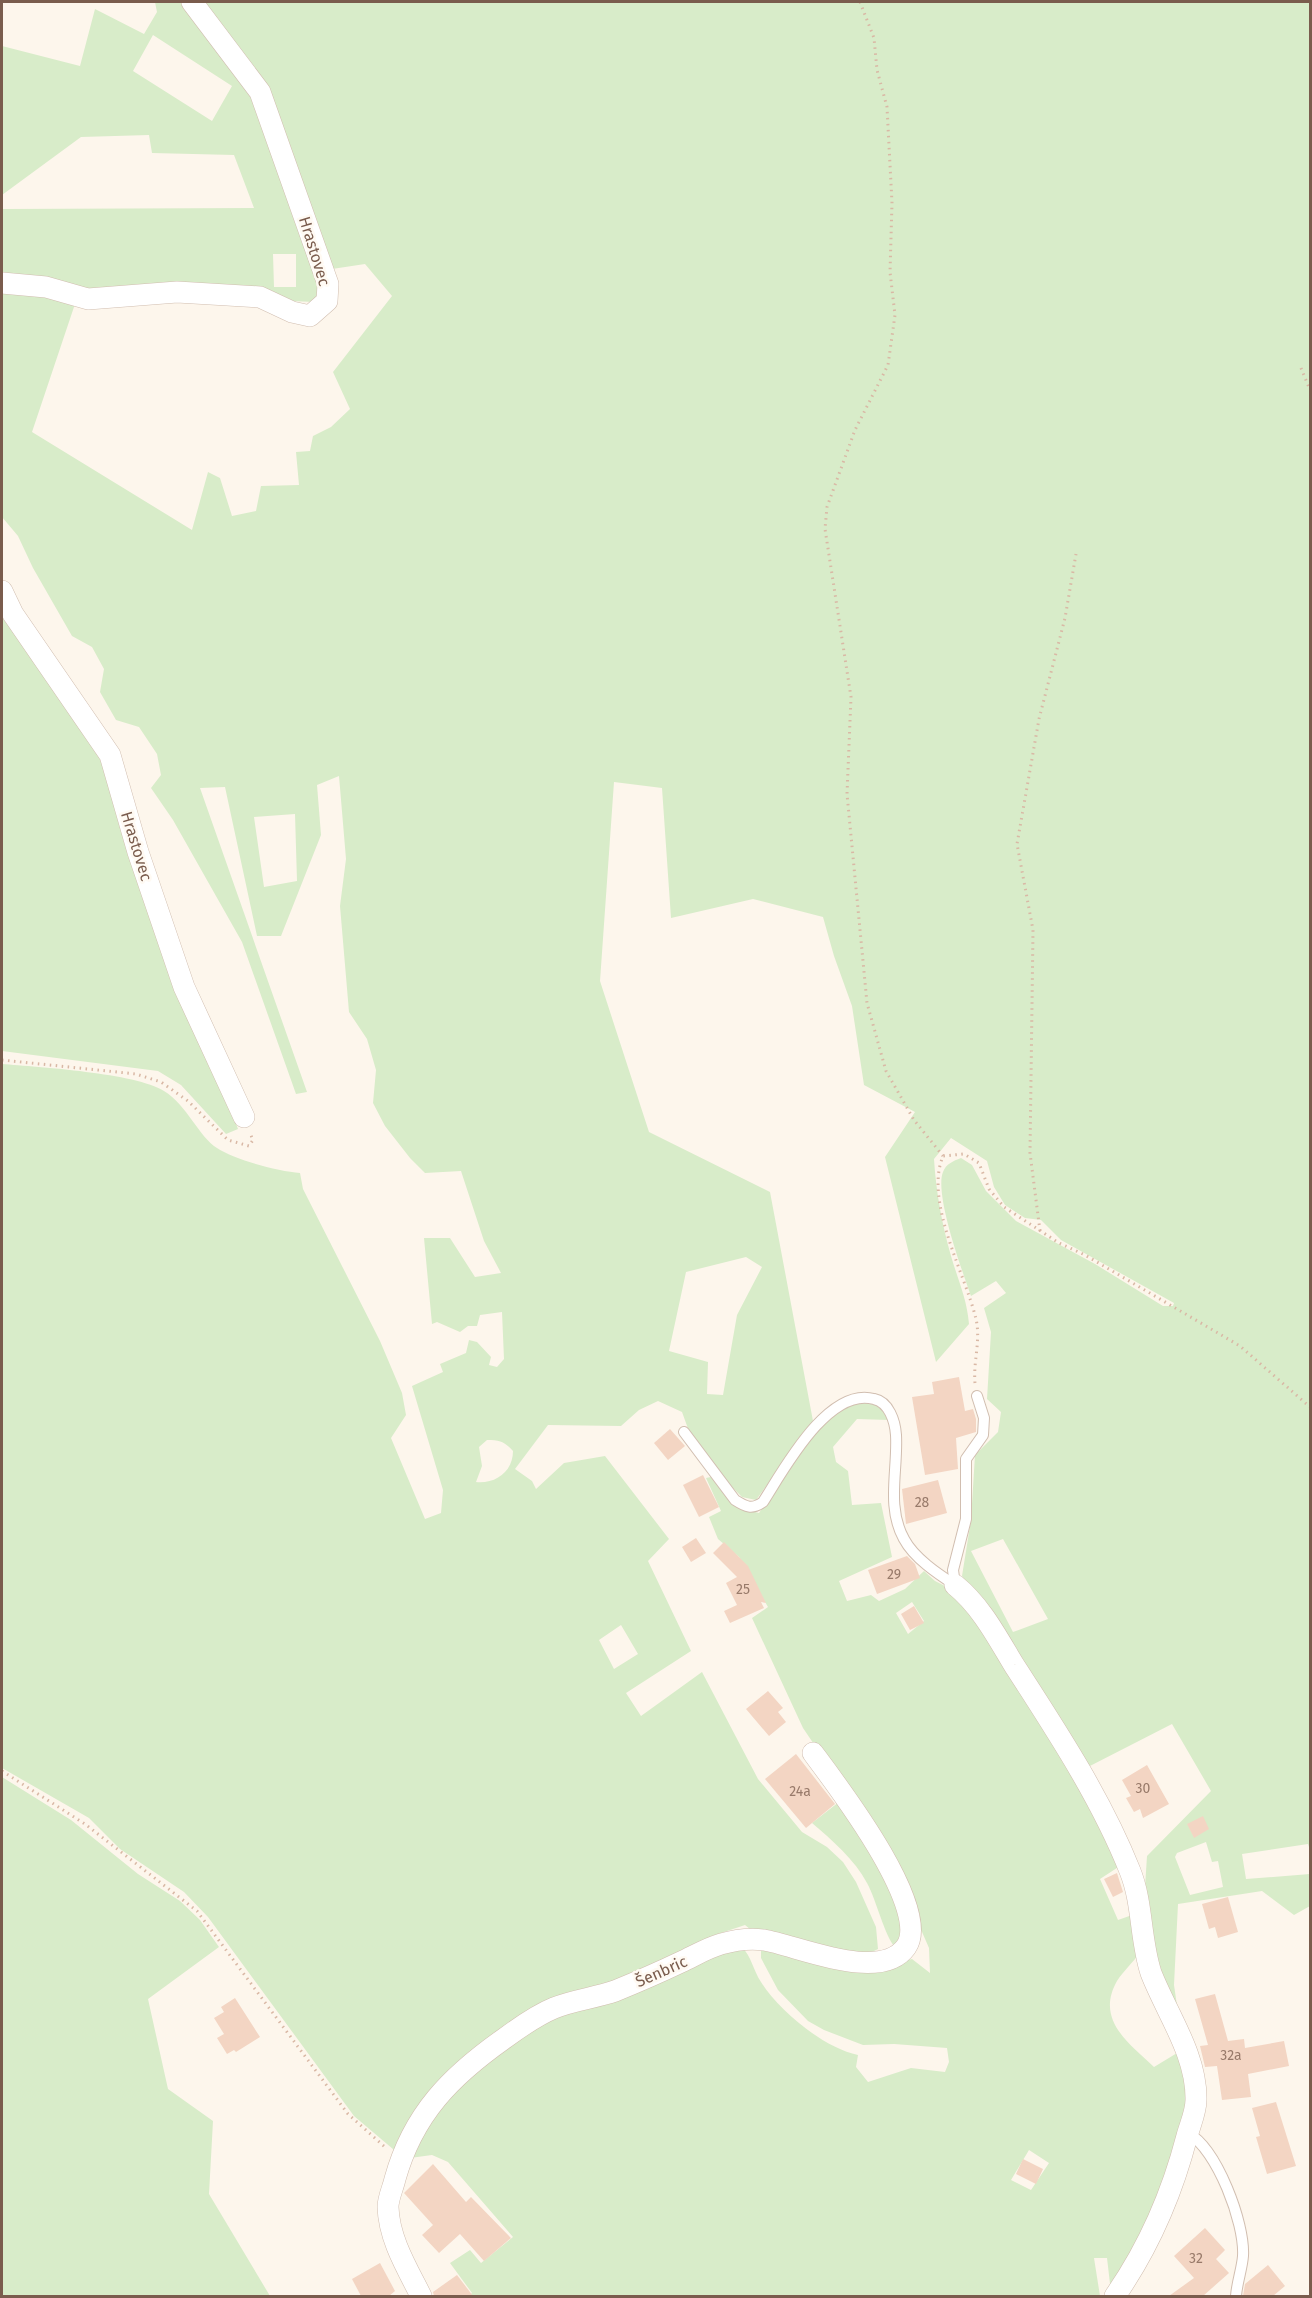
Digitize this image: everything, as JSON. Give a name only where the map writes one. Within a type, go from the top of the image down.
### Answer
[{"type":"street","name":"Hrastovec","points":[[2,282],[46,287],[88,299],[177,292],[260,297],[292,312],[310,316],[327,302],[328,284],[260,93],[192,2]]},
{"type":"street","name":"Hrastovec","points":[[2,591],[13,614],[110,755],[138,852],[184,987],[244,1117]]},
{"type":"street","points":[[955,1585],[969,1596],[1041,1707],[1107,1820],[1131,1873],[1140,1909],[1146,1957],[1194,2076],[1196,2103],[1158,2223],[1115,2296]]},
{"type":"street","name":"Šenbric","points":[[421,2296],[392,2234],[388,2205],[400,2160],[421,2118],[439,2092],[484,2053],[554,2007],[612,1992],[719,1945],[741,1940],[763,1940],[845,1961],[871,1963],[886,1959],[906,1948],[911,1937],[910,1920],[894,1877],[870,1831],[813,1753]]},
{"type":"lane","points":[[684,1432],[735,1500],[746,1507],[756,1507],[763,1502],[815,1425],[837,1408],[864,1396],[879,1400],[891,1413],[896,1434],[894,1507],[904,1540],[935,1573],[955,1585]]},
{"type":"lane","points":[[955,1585],[953,1570],[966,1519],[966,1460],[983,1435],[984,1418],[977,1396]]},
{"type":"lane","points":[[1188,2133],[1204,2146],[1233,2203],[1241,2230],[1243,2256],[1236,2296]]},
{"type":"path","points":[[860,2],[874,38],[877,70],[887,107],[892,203],[890,272],[895,315],[888,365],[855,430],[827,507],[825,529],[851,697],[847,794],[867,1003],[886,1071],[914,1120],[943,1156]]},
{"type":"path","points":[[1301,368],[1311,390]]},
{"type":"path","points":[[1040,1231],[1030,1153],[1033,930],[1017,844],[1039,719],[1065,618],[1076,554]]},
{"type":"path","points":[[2,1060],[136,1074],[161,1082],[188,1101],[228,1140],[249,1146],[253,1140],[244,1117]]},
{"type":"path","points":[[943,1156],[964,1154],[979,1163],[989,1189],[1004,1207],[1040,1231],[1240,1346],[1311,1407]]},
{"type":"path","points":[[943,1156],[938,1170],[938,1189],[954,1257],[976,1321],[978,1348],[974,1370],[977,1396]]},
{"type":"path","points":[[2,1771],[85,1824],[197,1911],[348,2114],[400,2160]]},
{"type":"green space","points":[[155,2],[180,2],[235,64],[253,91],[321,291],[315,302],[112,294],[2,277],[2,209],[254,208],[234,155],[152,153],[149,135],[81,137],[2,195],[2,46],[80,66],[95,9],[144,34],[157,12]],"holes":[[[153,35],[232,86],[212,121],[133,71]],[[273,254],[296,254],[296,287],[274,287]]]},
{"type":"green space","points":[[194,2],[1310,2],[1310,1850],[1308,1844],[1242,1854],[1246,1879],[1310,1874],[1310,1906],[1294,1915],[1262,1891],[1178,1904],[1174,1985],[1181,2033],[1162,1994],[1144,1903],[1147,1856],[1211,1791],[1172,1724],[1086,1768],[962,1576],[971,1520],[975,1455],[998,1432],[1001,1412],[987,1399],[991,1332],[984,1308],[1006,1293],[996,1281],[971,1296],[956,1252],[942,1197],[941,1183],[944,1169],[961,1158],[972,1165],[986,1191],[1016,1221],[1095,1264],[1163,1306],[1173,1306],[1174,1303],[1061,1240],[1041,1220],[1025,1218],[1005,1205],[994,1187],[987,1161],[951,1138],[934,1159],[935,1171],[945,1232],[969,1324],[936,1362],[885,1157],[915,1112],[864,1085],[852,1006],[823,917],[753,899],[671,918],[662,788],[614,782],[600,981],[649,1132],[770,1192],[813,1421],[756,1500],[742,1497],[712,1467],[690,1434],[682,1412],[658,1401],[639,1410],[621,1426],[548,1425],[515,1469],[532,1481],[536,1489],[564,1463],[605,1456],[669,1539],[648,1561],[691,1651],[626,1693],[641,1716],[702,1672],[758,1779],[802,1832],[827,1847],[843,1862],[856,1882],[876,1927],[878,1949],[860,1958],[751,1930],[745,1925],[715,1935],[666,1965],[524,2014],[400,2155],[354,2116],[208,1917],[184,1892],[120,1849],[89,1818],[2,1768],[2,1064],[110,1075],[150,1085],[172,1097],[210,1143],[217,1148],[234,1157],[257,1164],[300,1173],[303,1189],[380,1341],[402,1393],[406,1415],[391,1438],[425,1519],[441,1513],[443,1490],[412,1386],[443,1372],[440,1364],[466,1353],[469,1340],[477,1342],[491,1357],[489,1365],[497,1367],[504,1359],[502,1312],[480,1315],[477,1326],[468,1326],[460,1332],[437,1322],[432,1324],[424,1238],[450,1238],[475,1277],[501,1273],[484,1241],[461,1171],[425,1173],[385,1126],[373,1103],[376,1070],[367,1039],[349,1012],[340,906],[346,859],[339,776],[317,785],[321,835],[281,936],[257,936],[225,787],[200,788],[307,1092],[296,1094],[242,942],[173,820],[151,788],[161,775],[157,754],[139,727],[116,720],[100,692],[104,669],[92,647],[72,636],[33,568],[18,536],[2,517],[2,288],[76,301],[32,432],[192,530],[208,472],[220,478],[232,516],[256,511],[261,486],[299,485],[296,452],[310,451],[313,436],[331,427],[350,409],[333,372],[392,296],[365,264],[332,269],[284,130]],"holes":[[[295,814],[297,881],[264,887],[254,817]],[[746,1257],[762,1267],[737,1315],[723,1395],[707,1394],[708,1362],[669,1351],[686,1272]],[[487,1440],[502,1442],[513,1451],[510,1465],[502,1475],[490,1481],[476,1482],[482,1466],[479,1447]],[[1003,1539],[1048,1619],[1013,1632],[971,1551]],[[621,1625],[638,1654],[614,1669],[599,1640]],[[1206,1842],[1212,1862],[1218,1861],[1223,1887],[1190,1895],[1175,1857],[1177,1853]]]},
{"type":"green space","points":[[2,610],[85,719],[238,1129],[226,1134],[181,1085],[158,1071],[2,1051]]},
{"type":"green space","points":[[865,1399],[878,1404],[889,1420],[857,1419],[833,1447],[836,1462],[848,1471],[852,1505],[881,1503],[892,1557],[839,1581],[847,1601],[871,1595],[879,1601],[905,1589],[924,1571],[935,1581],[951,1589],[984,1626],[1123,1864],[1100,1879],[1118,1920],[1135,1914],[1140,1952],[1117,1981],[1111,1995],[1112,2019],[1126,2040],[1154,2067],[1182,2050],[1191,2103],[1163,2198],[1111,2292],[1107,2258],[1094,2258],[1100,2296],[468,2296],[472,2293],[450,2263],[470,2250],[481,2263],[513,2237],[448,2162],[432,2155],[410,2158],[451,2086],[547,2017],[741,1946],[761,1982],[779,2005],[804,2027],[831,2045],[858,2055],[856,2067],[868,2082],[911,2068],[945,2072],[949,2062],[947,2048],[894,2044],[863,2045],[824,2030],[808,2021],[778,1990],[761,1958],[761,1949],[892,1964],[912,1959],[930,1973],[929,1948],[909,1902],[830,1768],[803,1728],[752,1618],[768,1607],[739,1557],[718,1539],[709,1517],[721,1511],[706,1478],[711,1477],[740,1508],[759,1513],[804,1443],[839,1410]],"holes":[[[912,1602],[924,1621],[908,1634],[896,1613]],[[1029,2150],[1049,2163],[1031,2190],[1011,2180]]]},
{"type":"green space","points":[[2,1777],[71,1820],[138,1874],[180,1901],[200,1920],[219,1947],[148,1999],[168,2089],[213,2121],[209,2194],[270,2296],[2,2296]]},
{"type":"green space","points":[[839,1802],[869,1835],[908,1925],[895,1947],[870,1890],[856,1866],[812,1823]]},
{"type":"building","points":[[959,1377],[965,1411],[973,1409],[976,1432],[956,1438],[958,1469],[925,1475],[912,1397],[934,1394],[932,1382]]},
{"type":"building","points":[[670,1429],[685,1446],[668,1460],[654,1443]]},
{"type":"building","points":[[703,1475],[719,1507],[699,1517],[683,1485]]},
{"type":"building","points":[[938,1480],[947,1513],[906,1524],[902,1489]]},
{"type":"building","points":[[696,1538],[706,1553],[691,1562],[682,1547]]},
{"type":"building","points":[[724,1542],[748,1566],[766,1603],[761,1602],[764,1608],[730,1623],[724,1611],[737,1605],[726,1583],[737,1577],[713,1553]]},
{"type":"building","points":[[907,1556],[915,1564],[920,1578],[877,1594],[868,1570]]},
{"type":"building","points":[[914,1606],[924,1623],[910,1630],[901,1614]]},
{"type":"building","points":[[768,1691],[783,1708],[778,1712],[786,1722],[769,1736],[746,1709]]},
{"type":"building","points":[[796,1754],[835,1804],[806,1828],[765,1779]]},
{"type":"building","points":[[1147,1765],[1169,1804],[1143,1818],[1140,1809],[1134,1812],[1126,1798],[1131,1796],[1122,1780]]},
{"type":"building","points":[[1203,1816],[1209,1829],[1194,1838],[1187,1824]]},
{"type":"building","points":[[1117,1873],[1123,1892],[1113,1897],[1104,1879]]},
{"type":"building","points":[[1228,1897],[1238,1932],[1218,1938],[1215,1927],[1209,1929],[1202,1904]]},
{"type":"building","points":[[1215,1994],[1228,2041],[1244,2039],[1245,2048],[1284,2041],[1289,2066],[1248,2074],[1251,2097],[1222,2100],[1217,2066],[1205,2067],[1200,2046],[1208,2045],[1195,1999]]},
{"type":"building","points":[[235,1998],[260,2037],[236,2052],[234,2050],[227,2054],[217,2038],[224,2034],[214,2018],[224,2012],[221,2007]]},
{"type":"building","points":[[1276,2102],[1296,2166],[1267,2174],[1256,2137],[1260,2136],[1252,2108]]},
{"type":"building","points":[[1023,2159],[1043,2169],[1036,2184],[1016,2174]]},
{"type":"building","points":[[433,2164],[466,2202],[471,2197],[511,2238],[484,2261],[460,2234],[439,2253],[422,2235],[433,2225],[404,2193]]},
{"type":"building","points":[[1205,2228],[1225,2250],[1216,2259],[1229,2273],[1203,2296],[1169,2296],[1194,2278],[1174,2256]]},
{"type":"building","points":[[380,2263],[395,2291],[389,2296],[361,2296],[352,2279]]},
{"type":"building","points":[[1268,2265],[1285,2286],[1273,2296],[1243,2296],[1245,2284]]},
{"type":"building","points":[[457,2275],[473,2296],[434,2296],[433,2292]]}]
